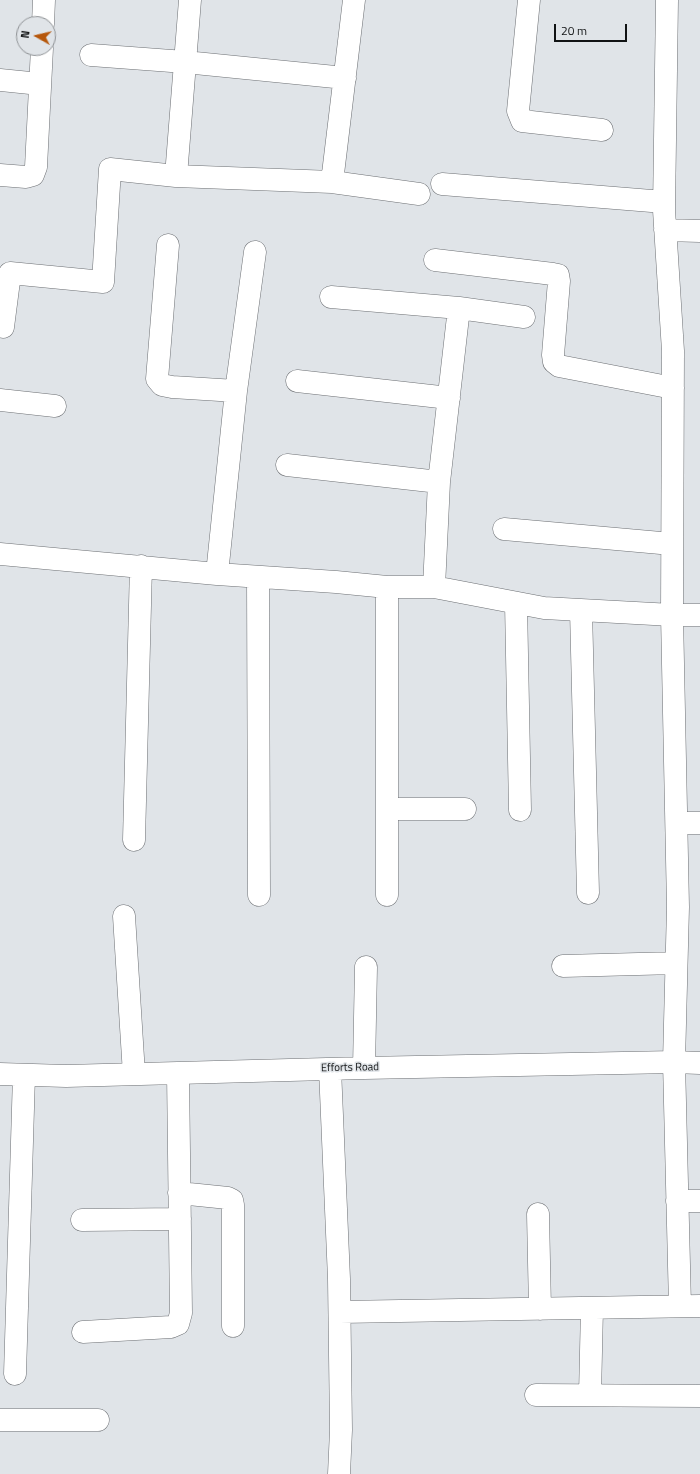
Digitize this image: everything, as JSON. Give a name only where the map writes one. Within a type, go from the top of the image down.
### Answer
[{"type":"street","points":[[43,16],[44,0]]},
{"type":"street","points":[[176,176],[190,0]]},
{"type":"street","points":[[332,182],[354,0]]},
{"type":"street","points":[[529,0],[518,112],[522,121],[602,130]]},
{"type":"street","points":[[340,1312],[690,1306],[677,1201],[674,1062],[678,907],[672,615],[673,351],[664,202],[667,0]]},
{"type":"street","points":[[91,55],[185,62],[345,78]]},
{"type":"street","points":[[0,175],[26,177],[32,175],[36,167],[42,56]]},
{"type":"street","points":[[0,80],[40,84]]},
{"type":"street","points":[[0,326],[3,327],[10,273],[103,282],[110,169],[176,176],[332,182],[419,194]]},
{"type":"street","points":[[442,184],[664,202]]},
{"type":"street","points":[[665,230],[700,231]]},
{"type":"street","points":[[168,245],[157,380],[162,385],[172,387],[236,391]]},
{"type":"street","points":[[217,574],[236,391],[254,252]]},
{"type":"street","points":[[435,260],[553,274],[558,276],[559,281],[553,355],[554,362],[559,366],[673,388]]},
{"type":"street","points":[[331,297],[459,308],[524,317]]},
{"type":"street","points":[[434,587],[439,482],[459,308]]},
{"type":"street","points":[[297,381],[449,398]]},
{"type":"street","points":[[0,400],[55,406]]},
{"type":"street","points":[[287,466],[439,482]]},
{"type":"street","points":[[504,529],[672,544]]},
{"type":"street","points":[[0,554],[217,574],[387,587],[434,587],[544,608],[672,615],[700,614]]},
{"type":"street","points":[[134,840],[141,566]]},
{"type":"street","points":[[258,577],[259,894]]},
{"type":"street","points":[[387,587],[387,895]]},
{"type":"street","points":[[516,603],[520,810]]},
{"type":"street","points":[[581,610],[588,893]]},
{"type":"street","points":[[387,809],[465,809]]},
{"type":"street","points":[[677,823],[700,823]]},
{"type":"street","points":[[124,916],[134,1074]]},
{"type":"street","points":[[564,966],[676,963]]},
{"type":"street","points":[[364,1068],[366,967]]},
{"type":"street","name":"Efforts Road","points":[[0,1074],[66,1076],[364,1068],[674,1062],[700,1063]]},
{"type":"street","points":[[330,1069],[340,1312],[340,1474]]},
{"type":"street","points":[[83,1332],[172,1328],[178,1324],[181,1313],[178,1073]]},
{"type":"street","points":[[15,1374],[24,1075]]},
{"type":"street","points":[[180,1193],[228,1198],[232,1200],[233,1326]]},
{"type":"street","points":[[677,1201],[700,1201]]},
{"type":"street","points":[[538,1214],[540,1308]]},
{"type":"street","points":[[82,1220],[180,1220]]},
{"type":"street","points":[[590,1395],[592,1308]]},
{"type":"street","points":[[536,1395],[700,1396]]},
{"type":"street","points":[[0,1420],[98,1420]]}]
